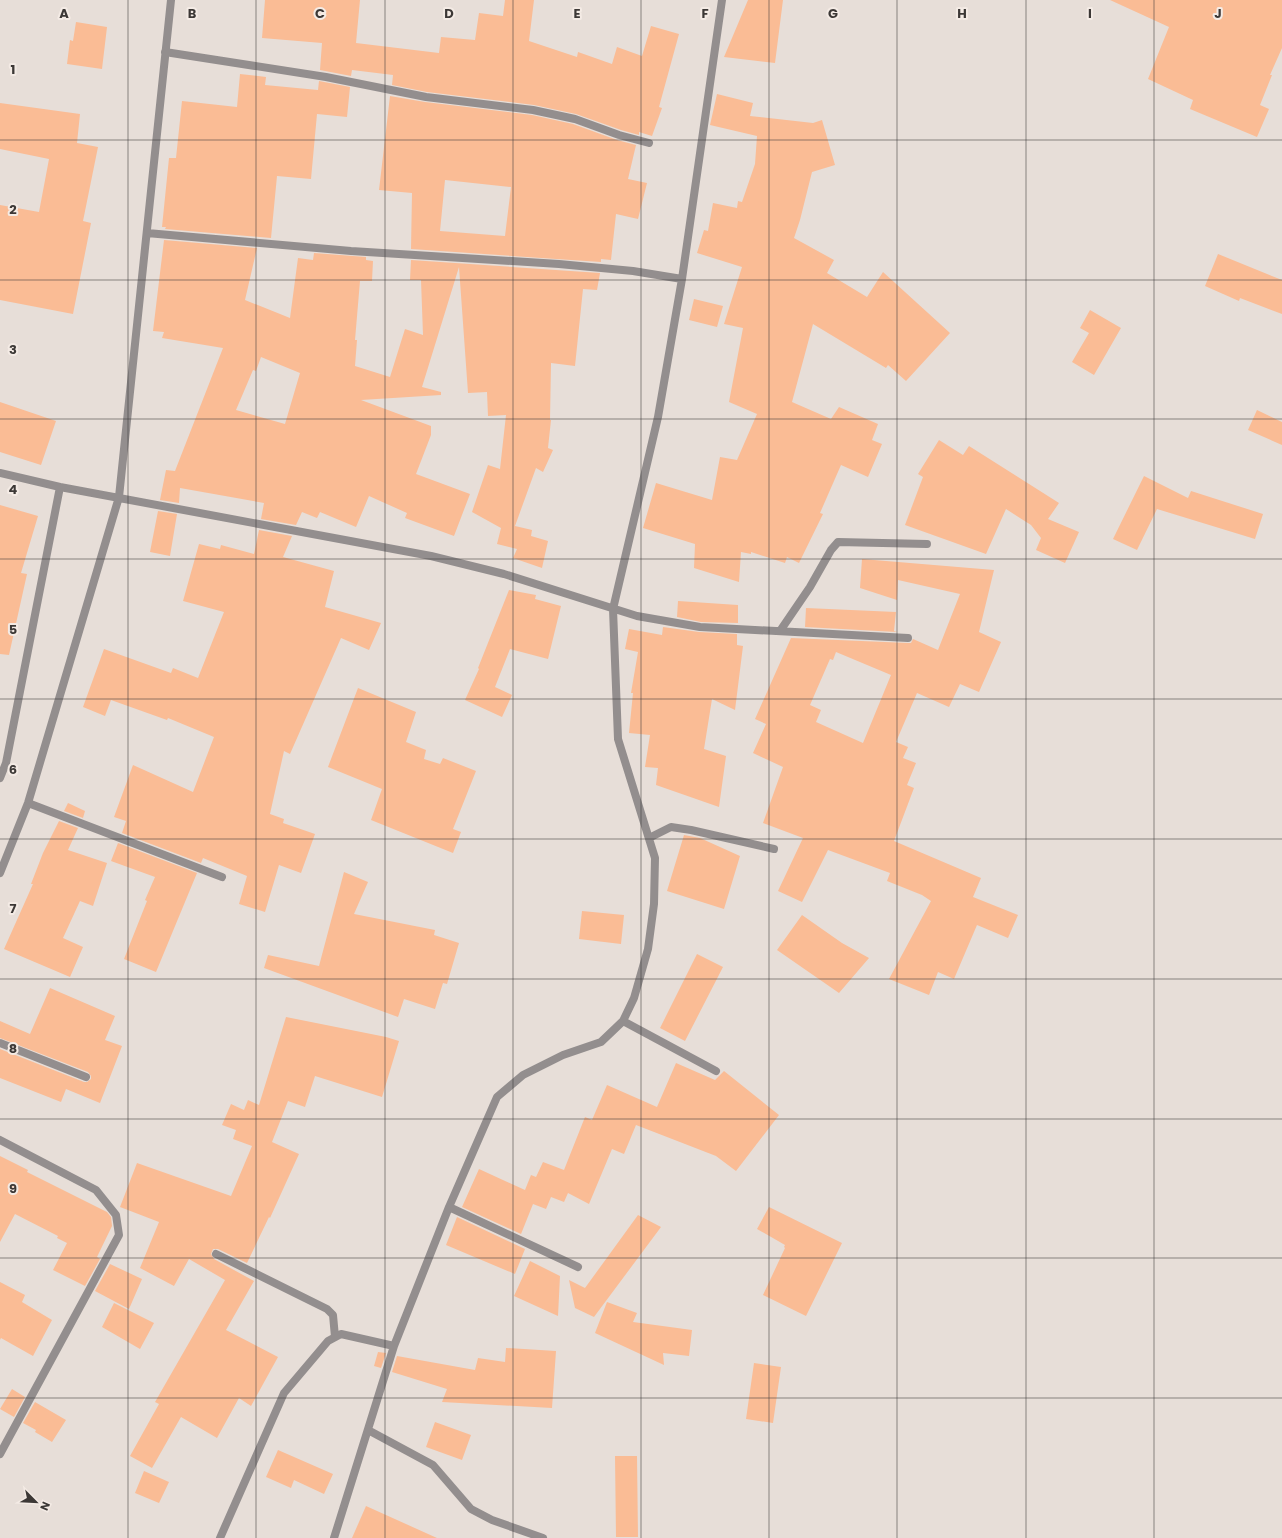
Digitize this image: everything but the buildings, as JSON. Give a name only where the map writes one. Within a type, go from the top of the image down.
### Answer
[{"type":"street","points":[[0,873],[28,803],[119,497],[171,0]]},
{"type":"street","points":[[334,1538],[394,1346],[449,1207],[496,1097],[524,1075],[563,1055],[601,1042],[623,1021],[634,998],[648,949],[654,904],[655,858],[618,739],[613,609],[658,416],[682,279],[722,0]]},
{"type":"street","points":[[165,52],[326,77],[426,97],[533,110],[575,119],[619,135],[649,143]]},
{"type":"street","points":[[147,233],[343,250],[559,264],[633,271],[682,279]]},
{"type":"street","points":[[0,473],[60,487],[431,556],[504,574],[637,616],[700,627],[908,638]]},
{"type":"street","points":[[0,778],[6,763],[60,487]]},
{"type":"street","points":[[780,631],[810,587],[831,550],[838,542],[927,544]]},
{"type":"street","points":[[28,803],[222,877]]},
{"type":"street","points":[[648,838],[671,828],[691,830],[774,849]]},
{"type":"street","points":[[623,1021],[716,1071]]},
{"type":"street","points":[[0,1043],[86,1078]]},
{"type":"street","points":[[0,1140],[96,1190],[116,1215],[119,1236],[0,1454]]},
{"type":"street","points":[[449,1207],[578,1267]]},
{"type":"street","points":[[216,1254],[327,1309],[333,1315],[335,1337]]},
{"type":"street","points":[[220,1538],[284,1393],[328,1341],[341,1334],[394,1346]]},
{"type":"street","points":[[368,1430],[433,1465],[471,1509],[492,1520],[543,1538]]}]
